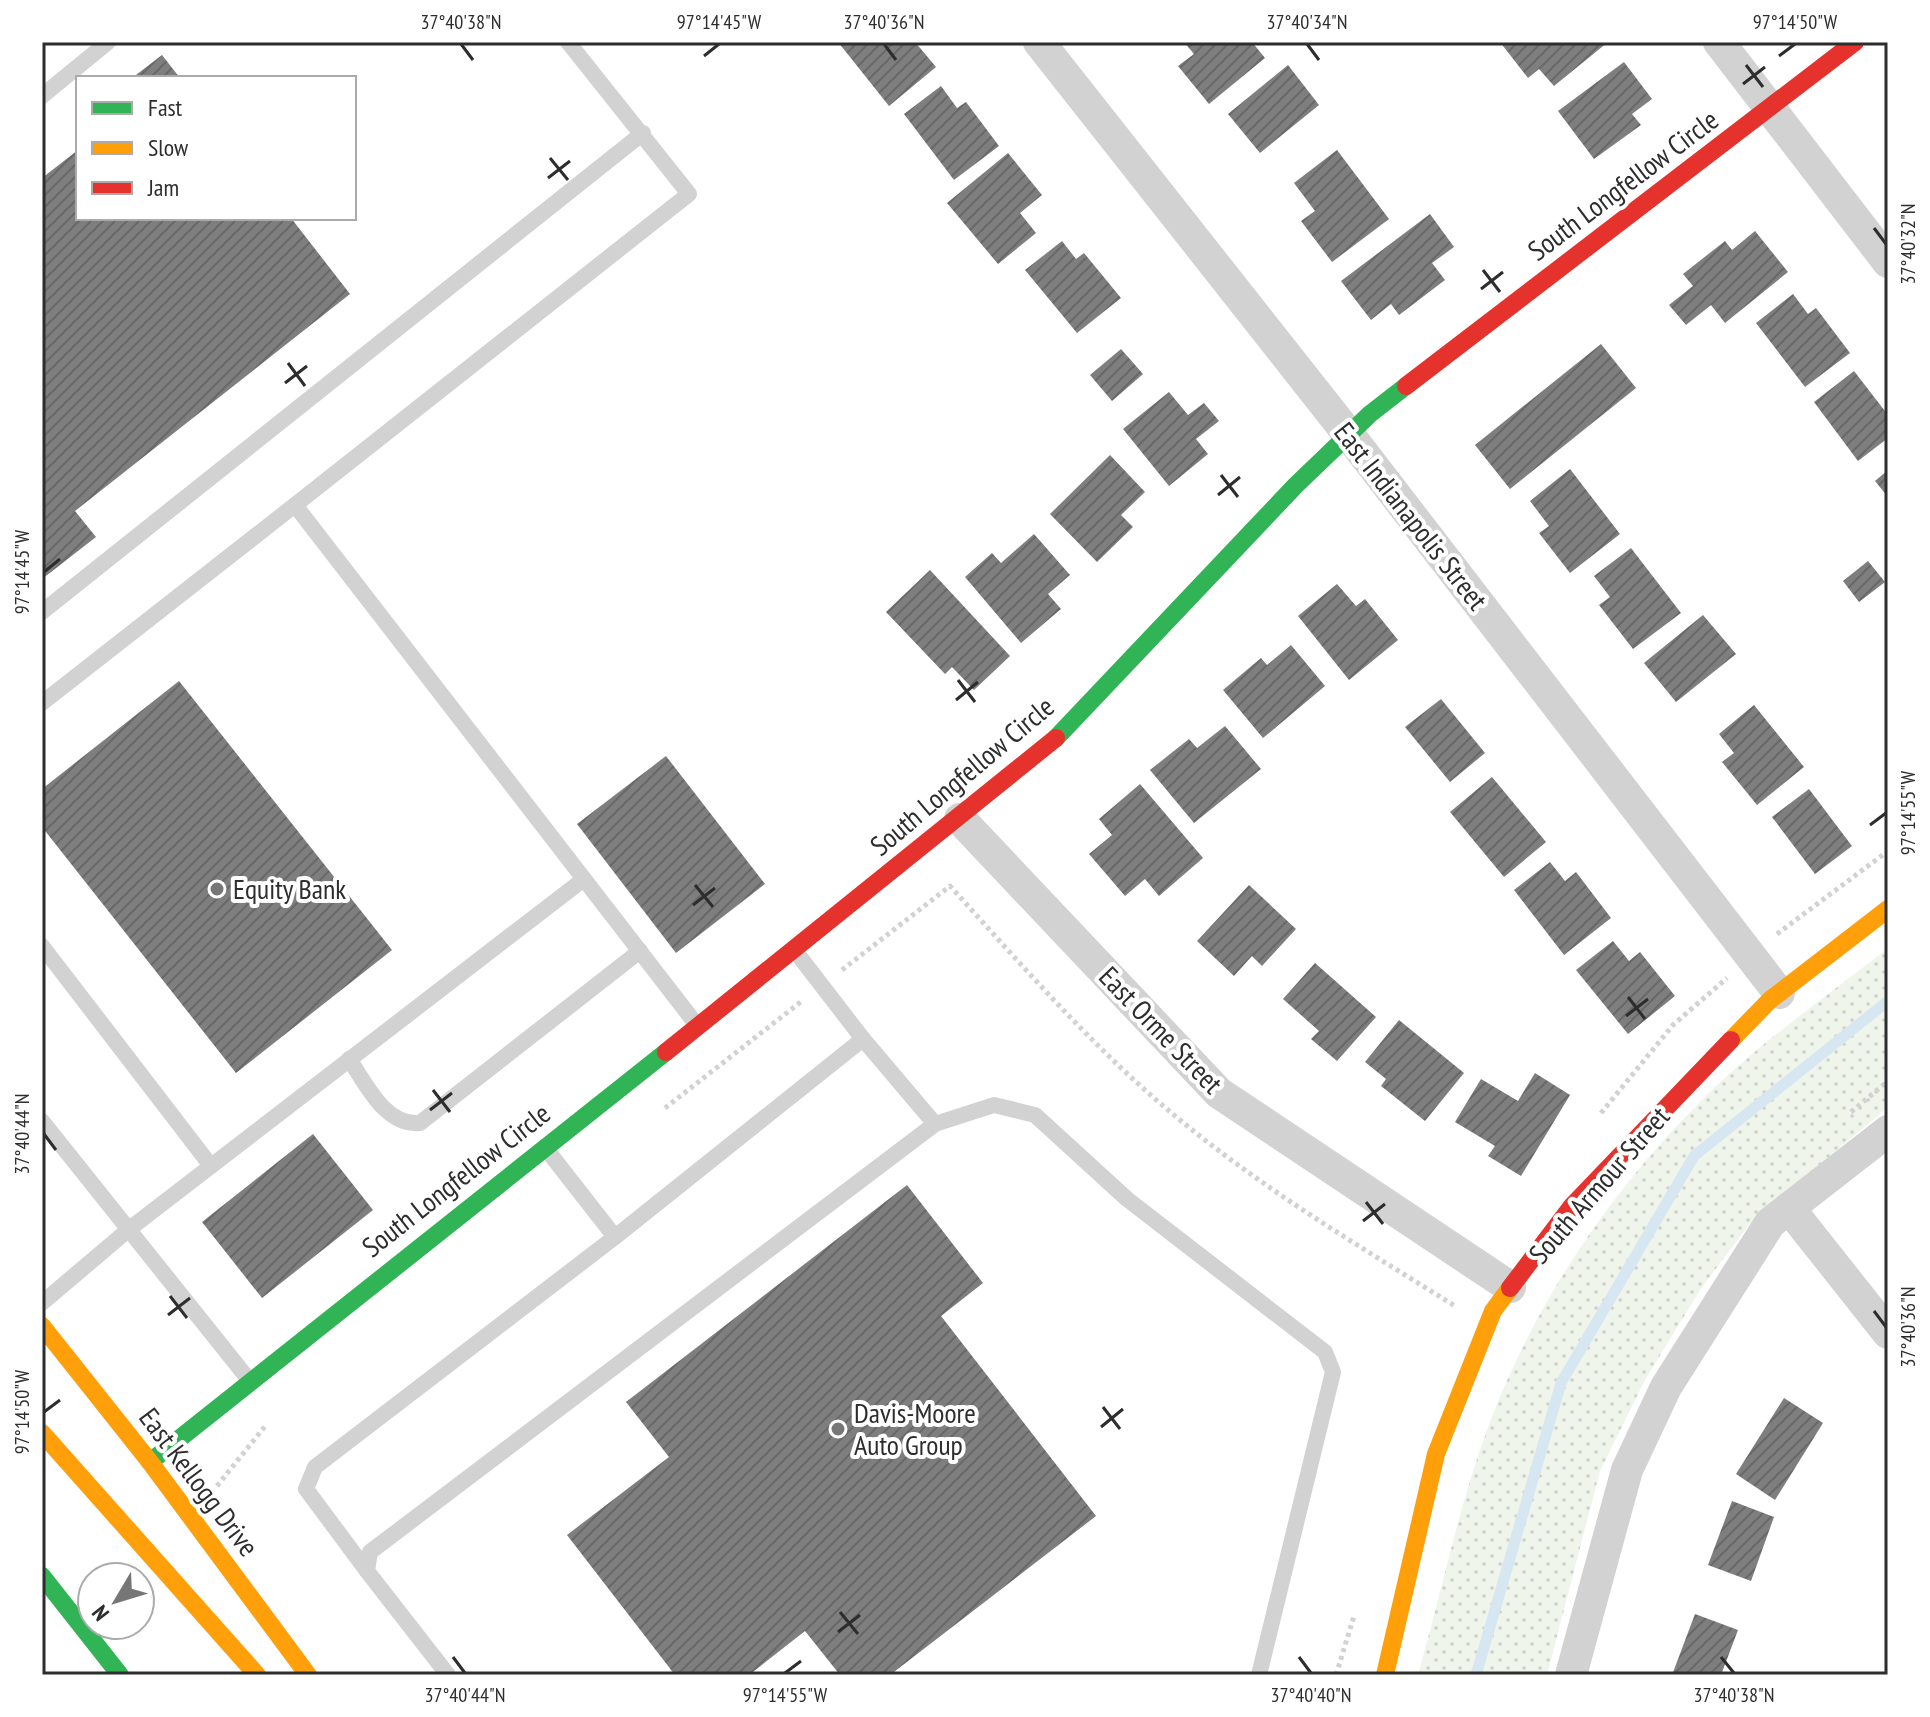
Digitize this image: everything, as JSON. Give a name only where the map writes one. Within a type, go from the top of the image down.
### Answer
[{"type":"main road","name":"South Longfellow Circle","points":[[150,1462],[696,1024],[1044,751],[1296,485],[1370,414],[1855,42]]},
{"type":"main road","name":"South Armour Street","points":[[1385,1675],[1436,1454],[1493,1311],[1572,1206],[1779,993],[1888,909]]},
{"type":"main road","name":"East Kellogg Drive","points":[[42,1326],[150,1462],[308,1675]]},
{"type":"main road","points":[[42,1433],[257,1675]]},
{"type":"main road","points":[[42,1576],[120,1675]]},
{"type":"street","name":"East Indianapolis Street","points":[[1039,42],[1349,435],[1779,993]]},
{"type":"street","points":[[1719,42],[1888,262]]},
{"type":"street","name":"East Orme Street","points":[[960,819],[1219,1093],[1510,1287]]},
{"type":"street","points":[[1571,1675],[1627,1470],[1666,1387],[1770,1223],[1888,1131]]},
{"type":"street","points":[[1789,1208],[1888,1333]]},
{"type":"lane","points":[[42,96],[108,42]]},
{"type":"lane","points":[[42,703],[689,194],[568,42]]},
{"type":"lane","points":[[42,612],[643,133]]},
{"type":"lane","points":[[295,505],[696,1024]]},
{"type":"lane","points":[[42,1303],[128,1230],[584,879]]},
{"type":"lane","points":[[42,946],[211,1166]]},
{"type":"lane","points":[[793,949],[935,1124]]},
{"type":"lane","points":[[349,1059],[386,1112],[405,1124],[420,1123],[640,951]]},
{"type":"lane","points":[[448,1675],[306,1489],[315,1467],[615,1237],[863,1039]]},
{"type":"lane","points":[[367,1571],[370,1552],[935,1124],[994,1105],[1035,1115],[1127,1199],[1325,1352],[1333,1372],[1259,1675]]},
{"type":"lane","points":[[42,1121],[250,1381]]},
{"type":"lane","points":[[544,1146],[615,1237]]},
{"type":"path","points":[[659,1113],[950,886],[1045,991],[1174,1115],[1298,1208],[1462,1311]]},
{"type":"path","points":[[209,1495],[275,1417]]},
{"type":"shaded area","points":[[1888,948],[1888,1107],[1749,1225],[1702,1287],[1645,1380],[1600,1471],[1547,1675],[1418,1675],[1458,1521],[1487,1430],[1526,1340],[1576,1254],[1634,1175],[1700,1102],[1768,1041]]},
{"type":"building","points":[[838,42],[915,42],[936,67],[889,106]]},
{"type":"building","points":[[1184,42],[1252,42],[1265,58],[1209,104],[1178,66],[1194,54]]},
{"type":"building","points":[[1500,42],[1608,42],[1554,86],[1539,69],[1528,78]]},
{"type":"building","points":[[162,55],[178,76],[135,76]]},
{"type":"building","points":[[1624,62],[1652,99],[1632,114],[1641,125],[1594,159],[1558,111]]},
{"type":"building","points":[[1288,65],[1319,105],[1260,153],[1228,114]]},
{"type":"building","points":[[941,86],[957,108],[966,102],[999,146],[954,180],[904,114]]},
{"type":"building","points":[[1337,150],[1389,219],[1332,262],[1301,221],[1315,211],[1294,183]]},
{"type":"building","points":[[76,152],[76,220],[293,220],[350,294],[75,511],[96,537],[42,579],[42,178]]},
{"type":"building","points":[[1008,153],[1042,195],[1020,213],[1036,233],[998,264],[947,203]]},
{"type":"building","points":[[1430,214],[1454,247],[1432,263],[1445,280],[1399,315],[1391,304],[1371,320],[1341,281]]},
{"type":"building","points":[[1755,231],[1788,272],[1725,323],[1711,305],[1686,325],[1669,305],[1693,286],[1683,274],[1725,241],[1732,250]]},
{"type":"building","points":[[1062,241],[1076,259],[1084,253],[1121,298],[1077,333],[1025,270]]},
{"type":"building","points":[[1793,294],[1808,314],[1816,308],[1850,353],[1805,387],[1756,323]]},
{"type":"building","points":[[1601,344],[1636,388],[1510,489],[1475,445]]},
{"type":"building","points":[[1121,349],[1143,374],[1112,401],[1090,375]]},
{"type":"building","points":[[1854,371],[1888,415],[1888,438],[1858,461],[1814,402]]},
{"type":"building","points":[[1169,392],[1188,415],[1204,403],[1219,421],[1196,439],[1208,454],[1169,486],[1123,429]]},
{"type":"building","points":[[1110,455],[1145,492],[1121,515],[1133,527],[1097,562],[1050,514]]},
{"type":"building","points":[[1570,469],[1620,534],[1570,573],[1539,533],[1549,526],[1530,501]]},
{"type":"building","points":[[1888,470],[1888,497],[1875,481]]},
{"type":"building","points":[[1034,534],[1070,575],[1048,594],[1061,609],[1021,643],[965,577],[992,553],[1001,563]]},
{"type":"building","points":[[1631,548],[1681,613],[1633,649],[1599,605],[1610,597],[1594,576]]},
{"type":"building","points":[[1868,561],[1885,582],[1859,602],[1843,581]]},
{"type":"building","points":[[930,570],[1010,656],[974,690],[952,667],[945,674],[886,612]]},
{"type":"building","points":[[1337,584],[1356,606],[1365,599],[1398,640],[1349,680],[1298,616]]},
{"type":"building","points":[[1703,615],[1736,654],[1676,702],[1644,663]]},
{"type":"building","points":[[1291,645],[1325,686],[1263,738],[1223,690],[1261,658],[1267,665]]},
{"type":"building","name":"Equity Bank","points":[[179,681],[392,950],[236,1073],[42,827],[42,789]]},
{"type":"building","points":[[1441,699],[1485,753],[1450,782],[1405,727]]},
{"type":"building","points":[[1754,705],[1804,767],[1757,805],[1722,762],[1734,753],[1719,734]]},
{"type":"building","points":[[1225,726],[1261,769],[1194,823],[1150,770],[1189,739],[1197,748]]},
{"type":"building","points":[[666,756],[765,884],[676,953],[577,824]]},
{"type":"building","points":[[1492,777],[1546,842],[1504,877],[1450,812]]},
{"type":"building","points":[[1140,784],[1203,858],[1159,896],[1145,879],[1125,896],[1089,854],[1112,835],[1099,819]]},
{"type":"building","points":[[1809,789],[1852,846],[1815,874],[1772,817]]},
{"type":"building","points":[[1550,862],[1565,881],[1576,872],[1611,918],[1564,955],[1514,890]]},
{"type":"building","points":[[1249,885],[1296,929],[1262,966],[1252,956],[1234,976],[1197,941]]},
{"type":"building","points":[[1613,941],[1629,961],[1640,952],[1675,996],[1628,1034],[1576,970]]},
{"type":"building","points":[[1315,963],[1376,1017],[1337,1061],[1311,1039],[1319,1031],[1283,999]]},
{"type":"building","points":[[1399,1020],[1464,1073],[1425,1121],[1381,1086],[1386,1079],[1365,1062]]},
{"type":"building","points":[[1535,1073],[1570,1095],[1521,1176],[1488,1156],[1495,1146],[1455,1122],[1481,1079],[1518,1101]]},
{"type":"building","points":[[313,1134],[373,1210],[262,1298],[202,1222]]},
{"type":"building","name":"Davis-Moore Auto Group","points":[[907,1185],[983,1283],[941,1316],[1096,1516],[890,1675],[840,1675],[805,1631],[749,1675],[675,1675],[567,1535],[669,1457],[626,1402]]},
{"type":"building","points":[[1784,1398],[1823,1423],[1775,1500],[1736,1474]]},
{"type":"building","points":[[1732,1501],[1774,1517],[1751,1581],[1708,1565]]},
{"type":"building","points":[[1695,1614],[1738,1630],[1721,1675],[1672,1675]]},
{"type":"waterway","points":[[1476,1675],[1561,1383],[1694,1156],[1888,1001]]},
{"type":"traffic: fast","points":[[1056,738],[1296,485],[1370,414],[1406,386]]},
{"type":"traffic: fast","points":[[150,1462],[666,1052]]},
{"type":"traffic: fast","points":[[42,1576],[120,1675]]},
{"type":"traffic: slow","points":[[1731,1040],[1770,1000],[1888,909]]},
{"type":"traffic: slow","points":[[1385,1675],[1436,1454],[1493,1311],[1510,1288]]},
{"type":"traffic: slow","points":[[42,1326],[150,1462],[308,1675]]},
{"type":"traffic: slow","points":[[42,1433],[257,1675]]},
{"type":"traffic: jam","points":[[1406,386],[1855,42]]},
{"type":"traffic: jam","points":[[666,1052],[1056,738]]},
{"type":"traffic: jam","points":[[1510,1288],[1572,1206],[1731,1040]]},
{"type":"place","name":"Equity Bank","points":[[217,889]]},
{"type":"place","name":"Davis-Moore Auto Group","points":[[838,1429]]}]
